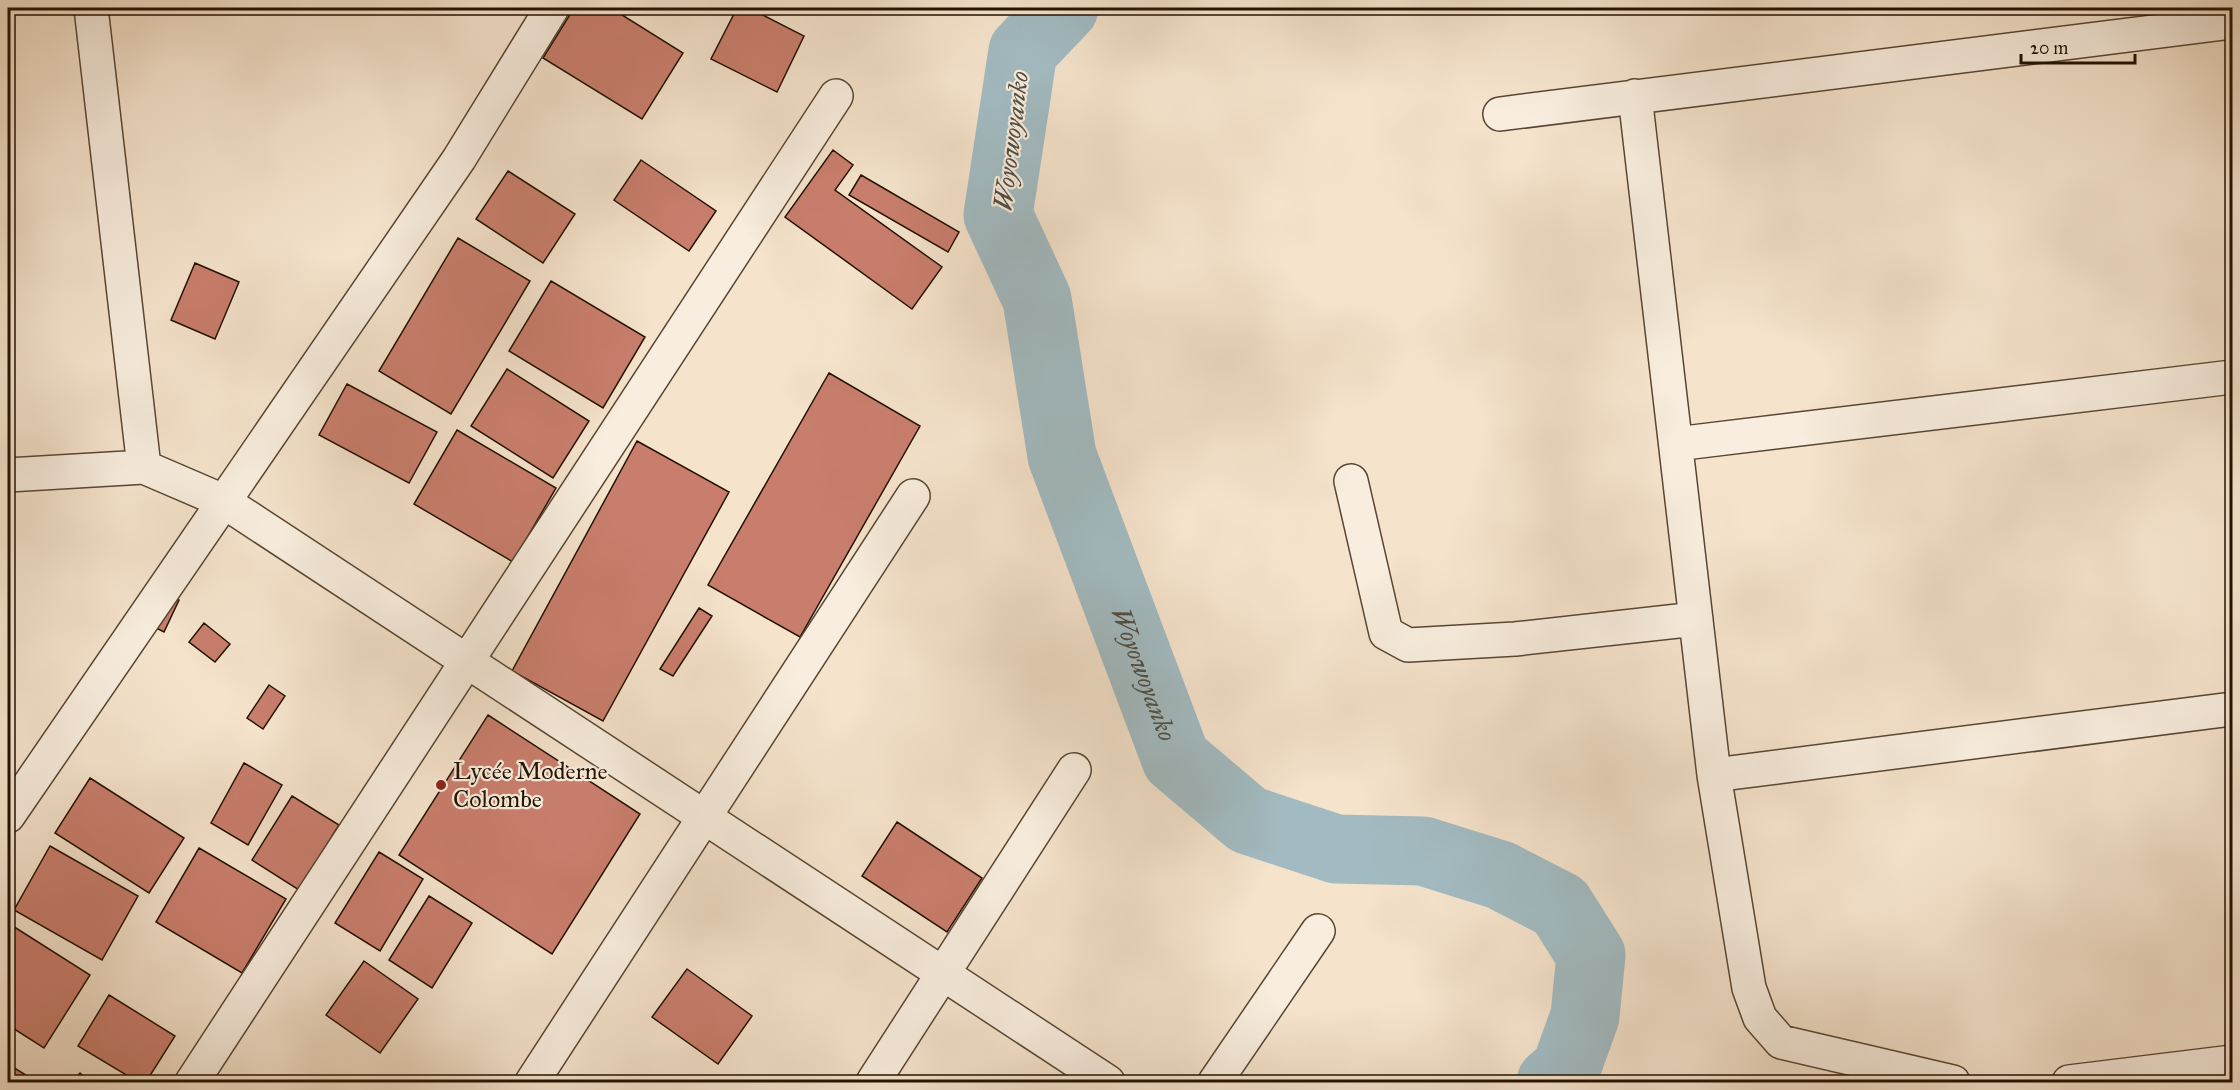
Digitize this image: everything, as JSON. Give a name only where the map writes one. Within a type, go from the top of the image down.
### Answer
[{"type":"street","points":[[91,8],[144,467]]},
{"type":"street","points":[[8,808],[459,159],[552,8]]},
{"type":"street","points":[[1500,114],[2232,22]]},
{"type":"street","points":[[192,1083],[836,96]]},
{"type":"street","points":[[1635,96],[1714,775],[1749,988],[1760,1018],[1781,1042],[1953,1083]]},
{"type":"street","points":[[1676,444],[2232,377]]},
{"type":"street","points":[[8,475],[144,467],[223,501],[1108,1083]]},
{"type":"street","points":[[1351,481],[1386,633],[1408,645],[1515,639],[1696,619]]},
{"type":"street","points":[[532,1083],[913,496]]},
{"type":"street","points":[[1714,775],[2232,709]]},
{"type":"street","points":[[873,1083],[1074,770]]},
{"type":"street","points":[[1215,1083],[1318,930]]},
{"type":"street","points":[[2069,1083],[2232,1062]]},
{"type":"building","points":[[574,8],[611,8],[683,53],[642,119],[543,58]]},
{"type":"building","points":[[737,8],[749,8],[804,36],[777,92],[711,59]]},
{"type":"building","points":[[833,150],[853,165],[835,190],[942,267],[912,309],[785,217]]},
{"type":"building","points":[[641,160],[716,211],[689,251],[614,200]]},
{"type":"building","points":[[508,171],[575,214],[543,263],[476,219]]},
{"type":"building","points":[[861,175],[959,232],[948,252],[849,195]]},
{"type":"building","points":[[458,238],[530,281],[451,414],[379,371]]},
{"type":"building","points":[[195,263],[239,282],[215,339],[171,320]]},
{"type":"building","points":[[551,281],[645,337],[603,408],[509,351]]},
{"type":"building","points":[[507,369],[589,421],[553,478],[471,426]]},
{"type":"building","points":[[829,373],[920,426],[800,637],[708,585]]},
{"type":"building","points":[[347,384],[437,432],[409,483],[319,435]]},
{"type":"building","points":[[457,430],[556,488],[513,562],[414,504]]},
{"type":"building","points":[[637,441],[729,492],[603,721],[512,671]]},
{"type":"building","points":[[170,596],[179,600],[164,632],[156,628]]},
{"type":"building","points":[[699,608],[712,616],[673,676],[660,669]]},
{"type":"building","points":[[204,623],[230,644],[215,662],[189,642]]},
{"type":"building","points":[[269,685],[285,696],[263,729],[247,718]]},
{"type":"building","points":[[488,715],[640,814],[552,954],[399,855]]},
{"type":"building","points":[[244,763],[282,785],[248,845],[211,823]]},
{"type":"building","points":[[90,778],[184,838],[149,893],[55,833]]},
{"type":"building","points":[[292,796],[339,825],[299,890],[252,860]]},
{"type":"building","points":[[897,822],[982,878],[947,932],[862,876]]},
{"type":"building","points":[[50,846],[138,896],[102,960],[14,910]]},
{"type":"building","points":[[199,848],[286,899],[242,973],[156,922]]},
{"type":"building","points":[[379,852],[423,879],[380,951],[335,923]]},
{"type":"building","points":[[429,896],[472,923],[432,988],[389,960]]},
{"type":"building","points":[[8,923],[90,975],[44,1048],[8,1025]]},
{"type":"building","points":[[364,961],[418,999],[380,1053],[326,1015]]},
{"type":"building","points":[[687,969],[752,1016],[718,1064],[652,1017]]},
{"type":"building","points":[[109,995],[175,1036],[146,1082],[138,1082],[78,1046]]},
{"type":"building","points":[[8,1064],[29,1077],[26,1082],[8,1082]]},
{"type":"building","points":[[80,1073],[90,1082],[72,1082]]},
{"type":"waterway","name":"Woyowoyanko","points":[[1064,8],[1023,51],[998,215],[1037,299],[1062,456],[1176,759],[1248,820],[1336,849],[1423,851],[1500,875],[1560,906],[1591,955],[1585,1016],[1566,1069],[1551,1082]]},
{"type":"place","name":"Lycée Moderne Colombe","points":[[441,785]]}]
